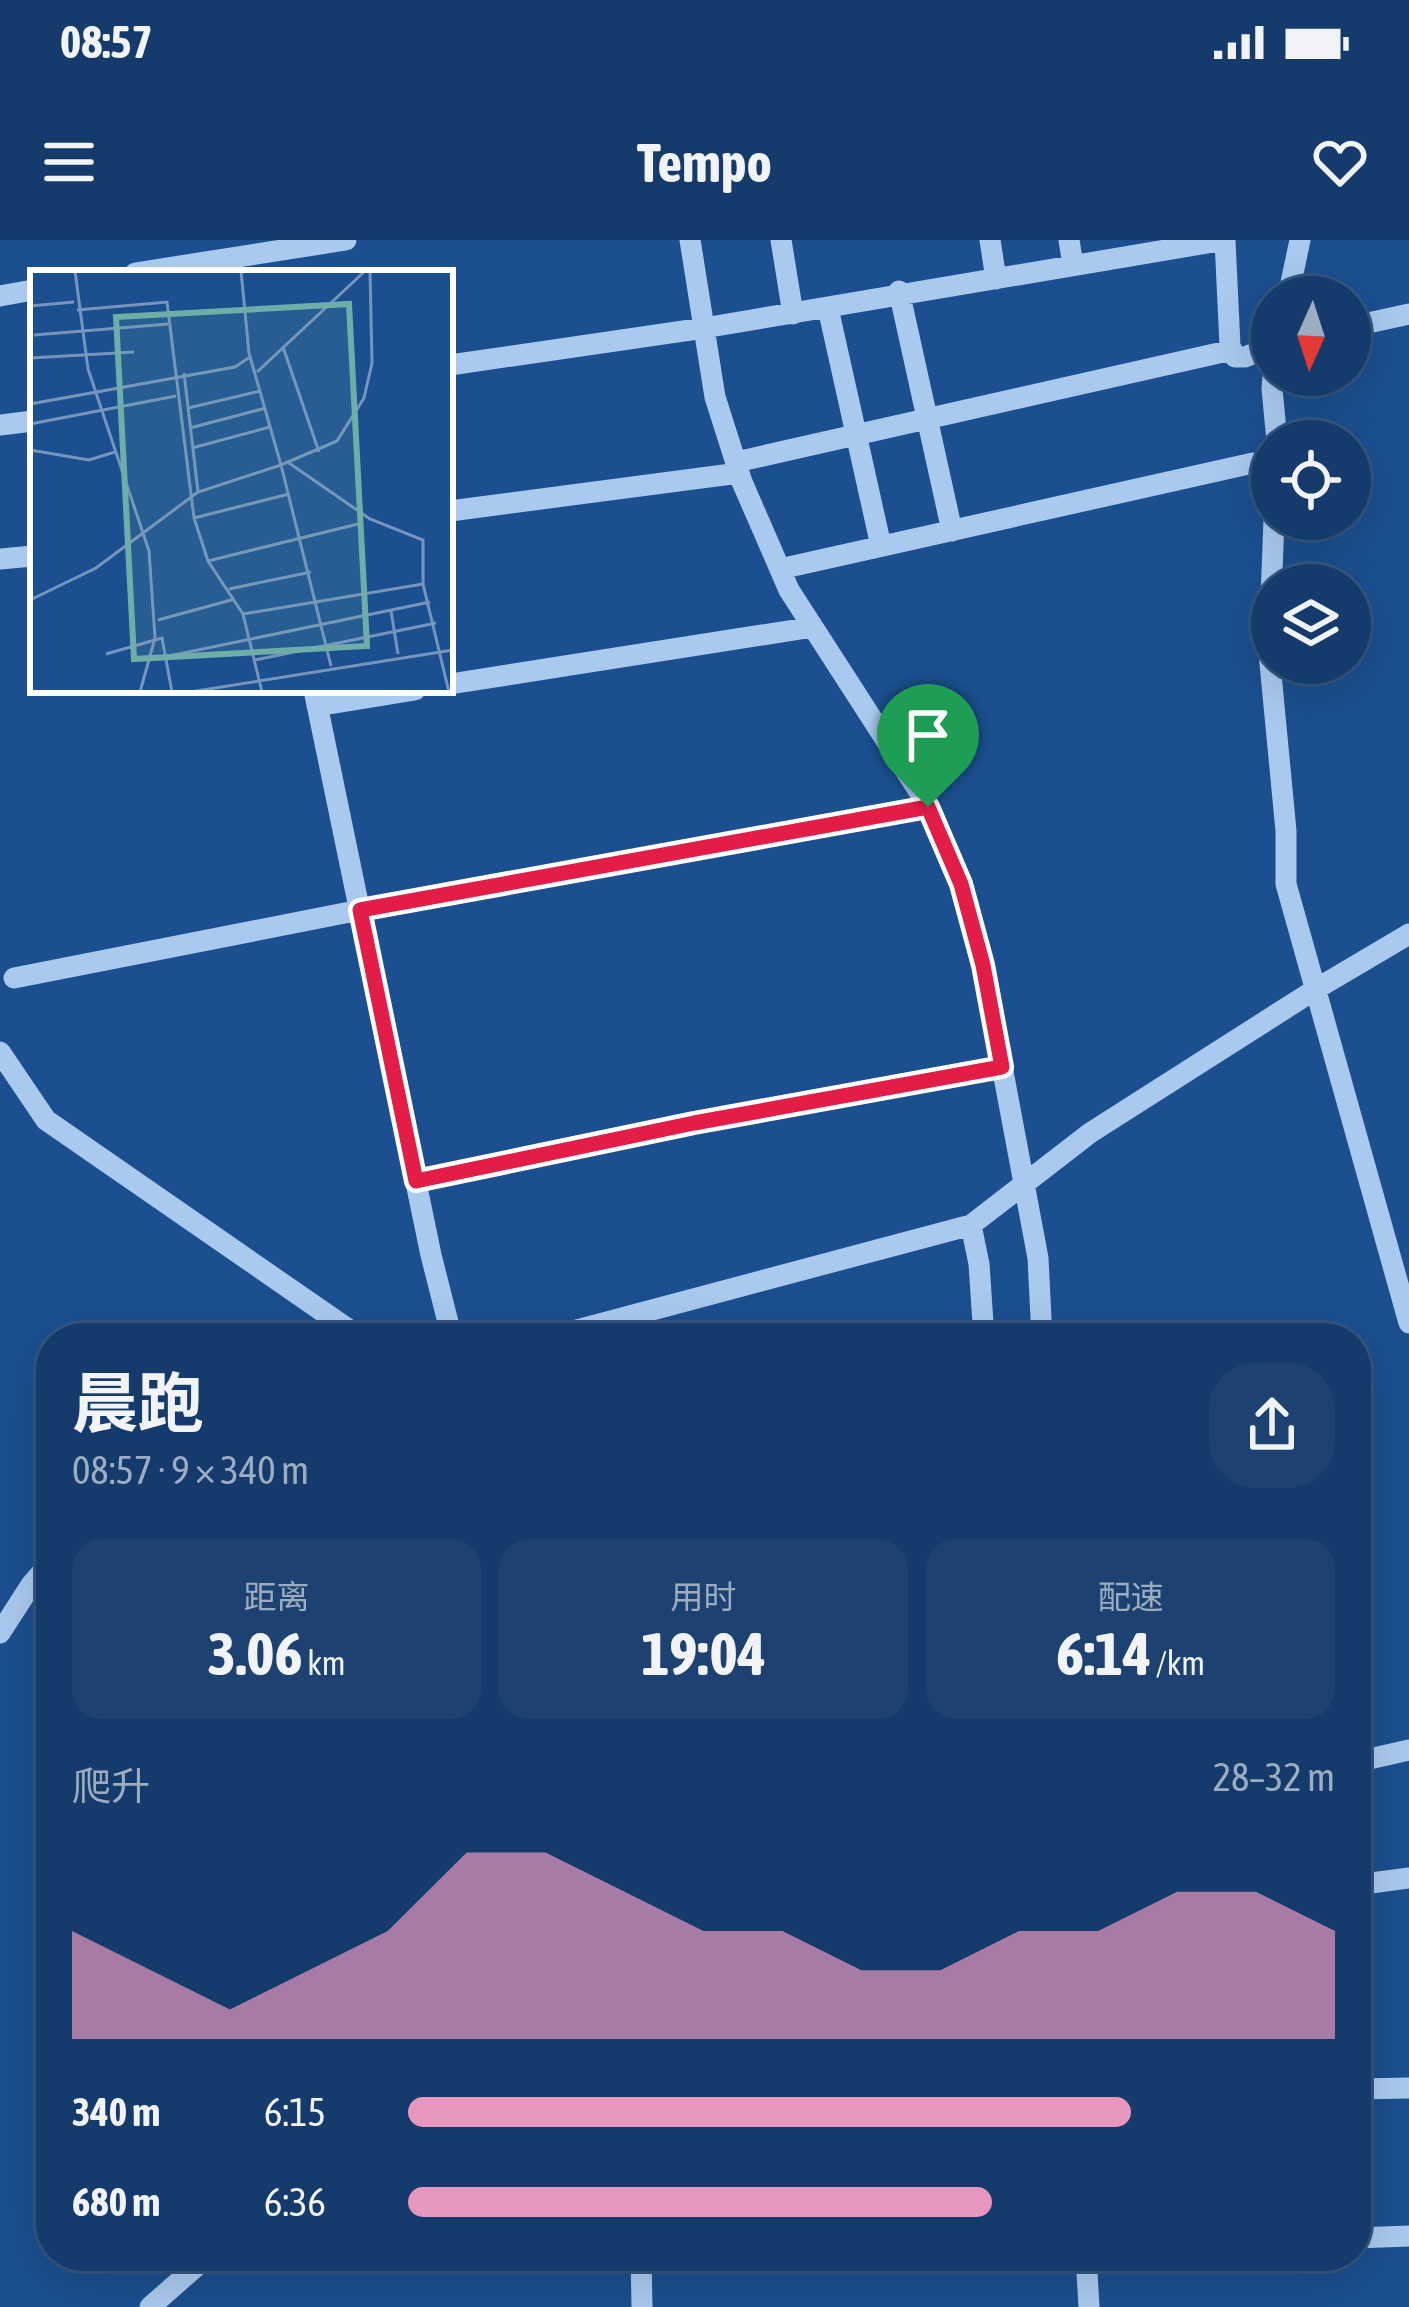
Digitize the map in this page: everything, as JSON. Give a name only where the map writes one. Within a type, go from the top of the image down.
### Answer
[{"type":"street","points":[[154,270],[346,240]]},
{"type":"street","points":[[690,240],[715,397],[737,467],[780,569],[928,807],[961,884],[983,965],[1038,1258],[1041,1323]]},
{"type":"street","points":[[781,240],[793,314]]},
{"type":"street","points":[[990,240],[996,279]]},
{"type":"street","points":[[1070,240],[1073,266]]},
{"type":"street","points":[[453,365],[793,314],[1073,266],[1144,247],[1225,240],[1232,350],[1235,357],[1251,355]]},
{"type":"street","points":[[1292,276],[1300,240]]},
{"type":"street","points":[[0,296],[30,291]]},
{"type":"street","points":[[900,293],[952,531]]},
{"type":"street","points":[[828,308],[881,546]]},
{"type":"street","points":[[1371,323],[1409,314]]},
{"type":"street","points":[[453,511],[737,467],[856,435],[1232,350]]},
{"type":"street","points":[[0,425],[30,421]]},
{"type":"street","points":[[780,569],[1251,463]]},
{"type":"street","points":[[1273,540],[1269,653],[1286,831],[1286,884],[1409,1322]]},
{"type":"street","points":[[0,560],[30,556]]},
{"type":"street","points":[[453,685],[812,627]]},
{"type":"street","points":[[378,693],[315,698],[448,1323]]},
{"type":"street","points":[[14,978],[928,807]]},
{"type":"street","points":[[603,1323],[971,1225],[1090,1133],[1409,934]]},
{"type":"street","points":[[0,1052],[46,1120],[339,1323]]},
{"type":"street","points":[[416,1181],[694,1123],[1002,1067]]},
{"type":"street","points":[[971,1225],[980,1264],[983,1323]]},
{"type":"street","points":[[0,1633],[36,1579]]},
{"type":"street","points":[[1371,1759],[1409,1750]]},
{"type":"street","points":[[1371,1884],[1409,1878]]},
{"type":"street","points":[[1371,2089],[1409,2088]]},
{"type":"street","points":[[1371,2237],[1409,2236]]},
{"type":"street","points":[[150,2307],[191,2271]]},
{"type":"street","points":[[641,2271],[642,2307]]},
{"type":"street","points":[[1087,2271],[1089,2307]]},
{"type":"route","points":[[928,807],[961,884],[983,965],[1002,1067],[694,1123],[416,1181],[360,910],[928,807]]}]
